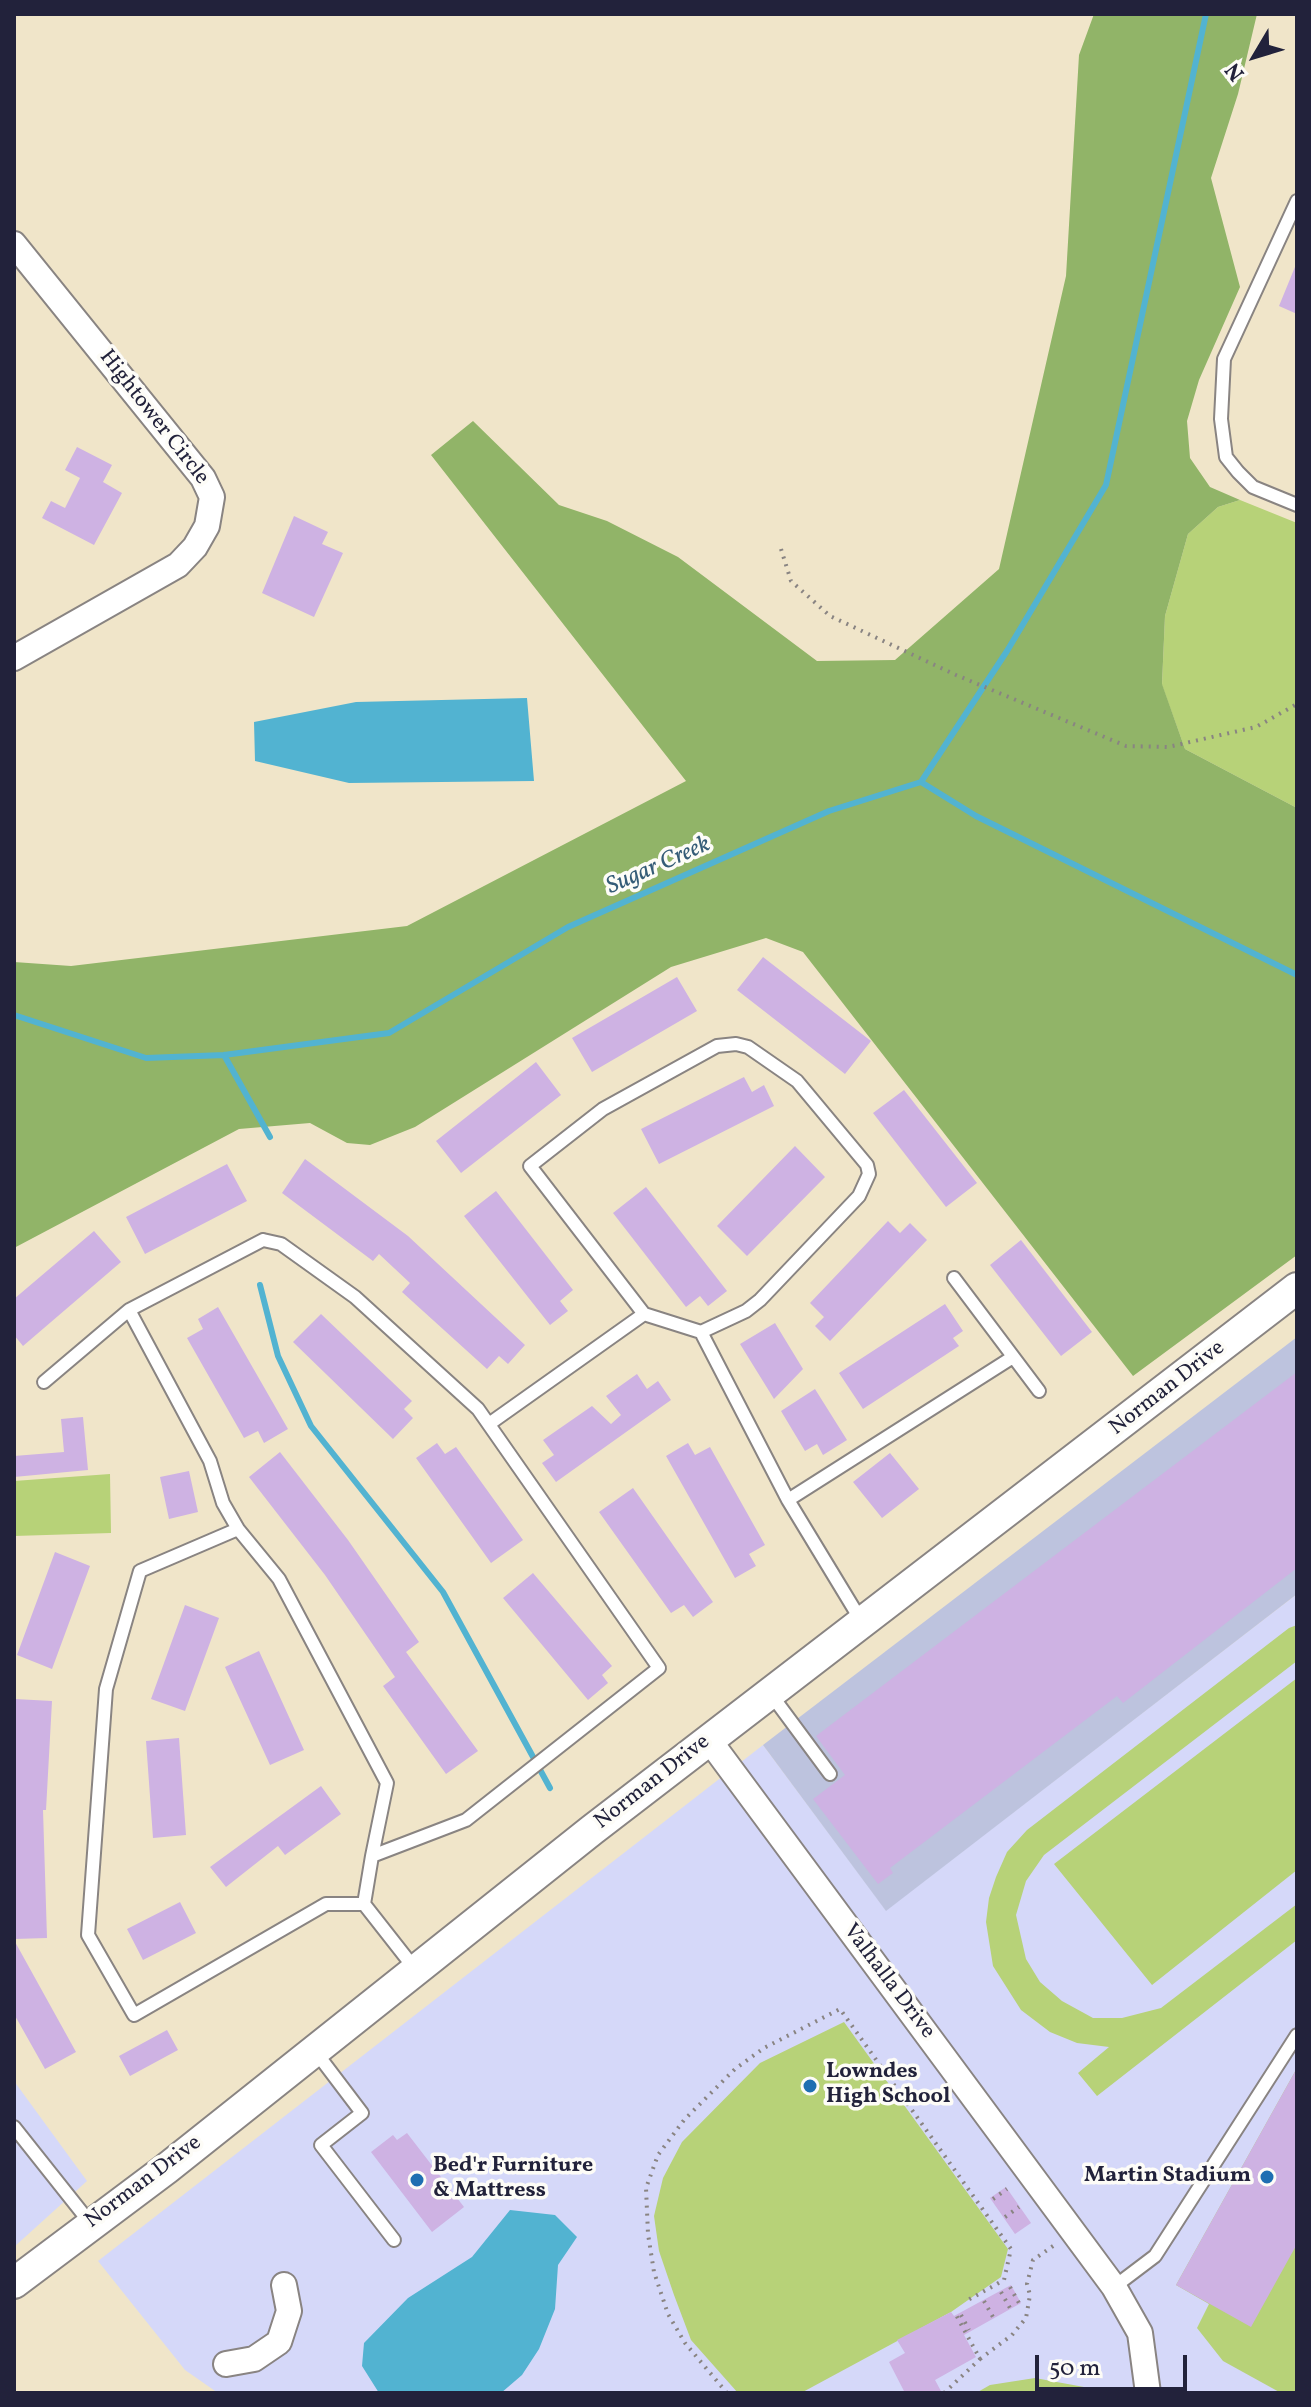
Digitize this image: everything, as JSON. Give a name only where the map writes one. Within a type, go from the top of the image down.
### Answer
[{"type":"street","name":"Hightower Circle","points":[[14,244],[203,478],[212,497],[207,526],[195,547],[178,565],[14,658]]},
{"type":"street","name":"Norman Drive","points":[[14,2283],[166,2169],[415,1969],[709,1740],[1297,1288]]},
{"type":"street","name":"Valhalla Drive","points":[[709,1740],[1114,2287],[1140,2333],[1148,2393]]},
{"type":"street","points":[[226,2364],[254,2359],[279,2342],[289,2311],[284,2285]]},
{"type":"lane","points":[[1297,201],[1224,359],[1221,419],[1226,457],[1238,472],[1253,487],[1297,505]]},
{"type":"lane","points":[[736,1044],[748,1047],[797,1081],[867,1165],[869,1174],[859,1196],[760,1300],[746,1311],[701,1332],[644,1314],[530,1166],[603,1109],[717,1046],[736,1044]]},
{"type":"lane","points":[[44,1382],[129,1310],[263,1240],[273,1240],[355,1297],[478,1409],[659,1668],[466,1820],[372,1856]]},
{"type":"lane","points":[[954,1278],[1039,1391]]},
{"type":"lane","points":[[129,1310],[210,1461],[223,1503],[238,1529],[279,1579],[387,1783],[364,1904],[415,1969]]},
{"type":"lane","points":[[489,1424],[644,1314]]},
{"type":"lane","points":[[701,1332],[788,1500],[862,1622]]},
{"type":"lane","points":[[788,1500],[1013,1357]]},
{"type":"lane","points":[[238,1529],[140,1571],[106,1689],[88,1935],[134,2015],[326,1904],[364,1904]]},
{"type":"lane","points":[[770,1693],[830,1774]]},
{"type":"lane","points":[[1114,2287],[1155,2256],[1297,2035]]},
{"type":"lane","points":[[315,2050],[362,2113],[321,2145],[394,2240]]},
{"type":"lane","points":[[14,2127],[91,2224]]},
{"type":"path","points":[[781,549],[791,581],[830,616],[956,675],[1126,746],[1168,747],[1256,727],[1297,704]]},
{"type":"path","points":[[727,2393],[685,2343],[668,2314],[654,2272],[646,2188],[658,2155],[684,2120],[735,2069],[764,2048],[840,2009],[1011,2249],[1004,2280],[968,2300]]},
{"type":"path","points":[[993,2199],[1007,2189]]},
{"type":"path","points":[[1005,2217],[1019,2207]]},
{"type":"path","points":[[944,2393],[980,2359],[1012,2335],[1026,2318],[1030,2295],[1027,2284],[1033,2260],[1057,2243]]},
{"type":"path","points":[[1010,2287],[1019,2303]]},
{"type":"path","points":[[1001,2292],[1010,2308]]},
{"type":"path","points":[[984,2301],[993,2317]]},
{"type":"path","points":[[969,2330],[958,2314],[980,2359]]},
{"type":"shaded area","points":[[1297,1337],[1297,1594],[886,1911],[763,1745]]},
{"type":"shaded area","name":"Lowndes High School","points":[[1297,1594],[1297,2393],[218,2393],[185,2370],[98,2261],[763,1745],[886,1910]]},
{"type":"shaded area","points":[[14,2081],[87,2181],[14,2247]]},
{"type":"green space","points":[[1094,14],[1257,14],[1238,94],[1211,178],[1240,287],[1199,380],[1187,421],[1190,458],[1210,487],[1240,500],[1218,507],[1188,534],[1165,616],[1162,684],[1185,749],[1297,808],[1297,1255],[1133,1376],[803,952],[766,938],[671,967],[415,1127],[370,1145],[347,1143],[310,1123],[239,1129],[14,1248],[14,962],[71,966],[407,926],[686,781],[431,455],[473,421],[559,505],[607,521],[678,557],[817,661],[895,660],[999,569],[1066,276],[1079,55]]},
{"type":"green space","points":[[1240,500],[1297,523],[1297,808],[1185,749],[1162,685],[1165,616],[1188,534],[1218,507]]},
{"type":"green space","points":[[110,1474],[111,1533],[14,1536],[14,1481]]},
{"type":"green space","points":[[1297,1625],[1297,1661],[1044,1855],[1026,1881],[1016,1915],[1026,1959],[1040,1982],[1062,2001],[1093,2018],[1122,2018],[1161,2008],[1297,1904],[1297,1940],[1097,2096],[1078,2073],[1109,2047],[1077,2043],[1050,2032],[1021,2010],[993,1966],[986,1922],[996,1877],[1007,1852],[1027,1830],[1289,1628]]},
{"type":"green space","points":[[1297,1678],[1297,1870],[1152,1985],[1054,1864]]},
{"type":"green space","points":[[844,2022],[1008,2249],[1001,2277],[951,2312],[801,2393],[738,2393],[691,2340],[674,2295],[659,2251],[654,2216],[663,2178],[682,2142],[760,2063]]},
{"type":"green space","name":"Martin Stadium","points":[[1297,2068],[1297,2393],[1281,2393],[1223,2361],[1197,2328],[1209,2304],[1176,2285]]},
{"type":"green space","points":[[1035,2378],[1084,2387],[1084,2393],[976,2393],[990,2385]]},
{"type":"water","points":[[527,698],[534,781],[349,783],[255,761],[254,722],[356,702]]},
{"type":"water","points":[[510,2210],[555,2215],[577,2237],[558,2265],[555,2309],[539,2349],[522,2375],[501,2393],[379,2393],[362,2366],[364,2343],[408,2298],[472,2257]]},
{"type":"building","points":[[1297,262],[1297,314],[1279,306]]},
{"type":"building","points":[[77,447],[112,465],[103,482],[122,493],[94,545],[42,518],[51,501],[65,508],[80,478],[65,470]]},
{"type":"building","points":[[294,516],[328,532],[322,544],[343,553],[314,617],[262,593]]},
{"type":"building","points":[[763,957],[871,1041],[845,1074],[737,990]]},
{"type":"building","points":[[677,977],[697,1011],[592,1072],[572,1038]]},
{"type":"building","points":[[536,1062],[561,1095],[461,1173],[436,1141]]},
{"type":"building","points":[[744,1077],[752,1092],[764,1085],[774,1106],[659,1164],[641,1129]]},
{"type":"building","points":[[904,1090],[977,1183],[946,1207],[873,1113]]},
{"type":"building","points":[[795,1146],[825,1177],[747,1256],[717,1226]]},
{"type":"building","points":[[305,1159],[408,1236],[525,1345],[508,1364],[499,1356],[487,1369],[402,1292],[410,1283],[379,1254],[373,1261],[282,1193]]},
{"type":"building","points":[[227,1164],[247,1201],[145,1254],[126,1217]]},
{"type":"building","points":[[646,1187],[727,1291],[708,1306],[700,1296],[686,1307],[613,1213]]},
{"type":"building","points":[[496,1191],[573,1290],[560,1301],[568,1311],[550,1325],[464,1216]]},
{"type":"building","points":[[888,1221],[900,1233],[910,1223],[927,1240],[830,1341],[815,1326],[824,1317],[810,1303]]},
{"type":"building","points":[[94,1231],[121,1262],[23,1346],[14,1335],[14,1299]]},
{"type":"building","points":[[1021,1240],[1092,1332],[1061,1356],[990,1265]]},
{"type":"building","points":[[945,1304],[963,1331],[953,1338],[959,1346],[863,1409],[839,1373]]},
{"type":"building","points":[[218,1307],[288,1429],[264,1443],[258,1431],[244,1438],[187,1338],[203,1329],[198,1319]]},
{"type":"building","points":[[321,1314],[412,1401],[404,1409],[413,1418],[393,1439],[293,1342]]},
{"type":"building","points":[[775,1323],[803,1369],[774,1399],[740,1344]]},
{"type":"building","points":[[1297,1372],[1297,1568],[1123,1703],[1117,1696],[890,1868],[893,1873],[878,1884],[813,1799],[845,1775],[816,1736]]},
{"type":"building","points":[[637,1374],[647,1389],[658,1381],[671,1400],[556,1482],[542,1463],[554,1455],[543,1440],[592,1406],[611,1424],[621,1415],[606,1396]]},
{"type":"building","points":[[815,1389],[847,1440],[823,1455],[817,1444],[805,1451],[781,1411]]},
{"type":"building","points":[[83,1417],[88,1470],[14,1477],[14,1456],[64,1452],[61,1419]]},
{"type":"building","points":[[437,1443],[445,1454],[456,1447],[523,1540],[491,1563],[416,1458]]},
{"type":"building","points":[[688,1443],[695,1455],[710,1447],[765,1545],[749,1554],[756,1566],[735,1578],[666,1456]]},
{"type":"building","points":[[280,1452],[348,1540],[419,1642],[406,1652],[478,1751],[446,1774],[383,1686],[395,1677],[325,1575],[249,1477]]},
{"type":"building","points":[[890,1453],[919,1489],[882,1518],[853,1482]]},
{"type":"building","points":[[189,1471],[198,1512],[169,1519],[160,1477]]},
{"type":"building","points":[[633,1488],[713,1602],[693,1617],[684,1605],[671,1613],[599,1512]]},
{"type":"building","points":[[55,1552],[90,1566],[52,1669],[17,1655]]},
{"type":"building","points":[[533,1573],[612,1666],[602,1675],[608,1683],[588,1700],[503,1598]]},
{"type":"building","points":[[185,1605],[219,1618],[185,1711],[151,1699]]},
{"type":"building","points":[[259,1651],[304,1750],[270,1765],[225,1667]]},
{"type":"building","points":[[15,1699],[52,1701],[46,1810],[43,1810],[47,1938],[14,1939]]},
{"type":"building","points":[[179,1738],[186,1835],[153,1838],[146,1741]]},
{"type":"building","points":[[321,1786],[341,1814],[285,1855],[278,1846],[226,1887],[210,1867]]},
{"type":"building","points":[[180,1902],[196,1933],[143,1960],[127,1929]]},
{"type":"building","points":[[14,1940],[76,2052],[45,2069],[14,2014]]},
{"type":"building","points":[[167,2030],[178,2050],[130,2076],[119,2056]]},
{"type":"building","name":"Martin Stadium","points":[[1297,2068],[1297,2244],[1251,2327],[1176,2285]]},
{"type":"building","name":"Bed'r Furniture & Mattress","points":[[407,2133],[464,2207],[432,2232],[371,2152],[393,2135],[397,2140]]},
{"type":"building","points":[[1006,2187],[1031,2223],[1015,2234],[990,2198]]},
{"type":"building","points":[[1011,2285],[1021,2303],[964,2335],[976,2357],[935,2380],[942,2393],[905,2393],[889,2362],[905,2353],[897,2340],[951,2312],[954,2316]]},
{"type":"waterway","points":[[921,782],[1007,651],[1106,485],[1206,14]]},
{"type":"waterway","name":"Sugar Creek","points":[[14,1015],[146,1058],[224,1055],[389,1033],[568,927],[829,811],[921,782],[976,816],[1297,975]]},
{"type":"waterway","points":[[224,1055],[270,1137]]},
{"type":"waterway","points":[[260,1285],[278,1356],[311,1426],[443,1592],[550,1788]]},
{"type":"place","name":"Lowndes High School","points":[[810,2086]]},
{"type":"place","name":"Martin Stadium","points":[[1267,2177]]},
{"type":"place","name":"Bed'r Furniture & Mattress","points":[[417,2180]]}]
